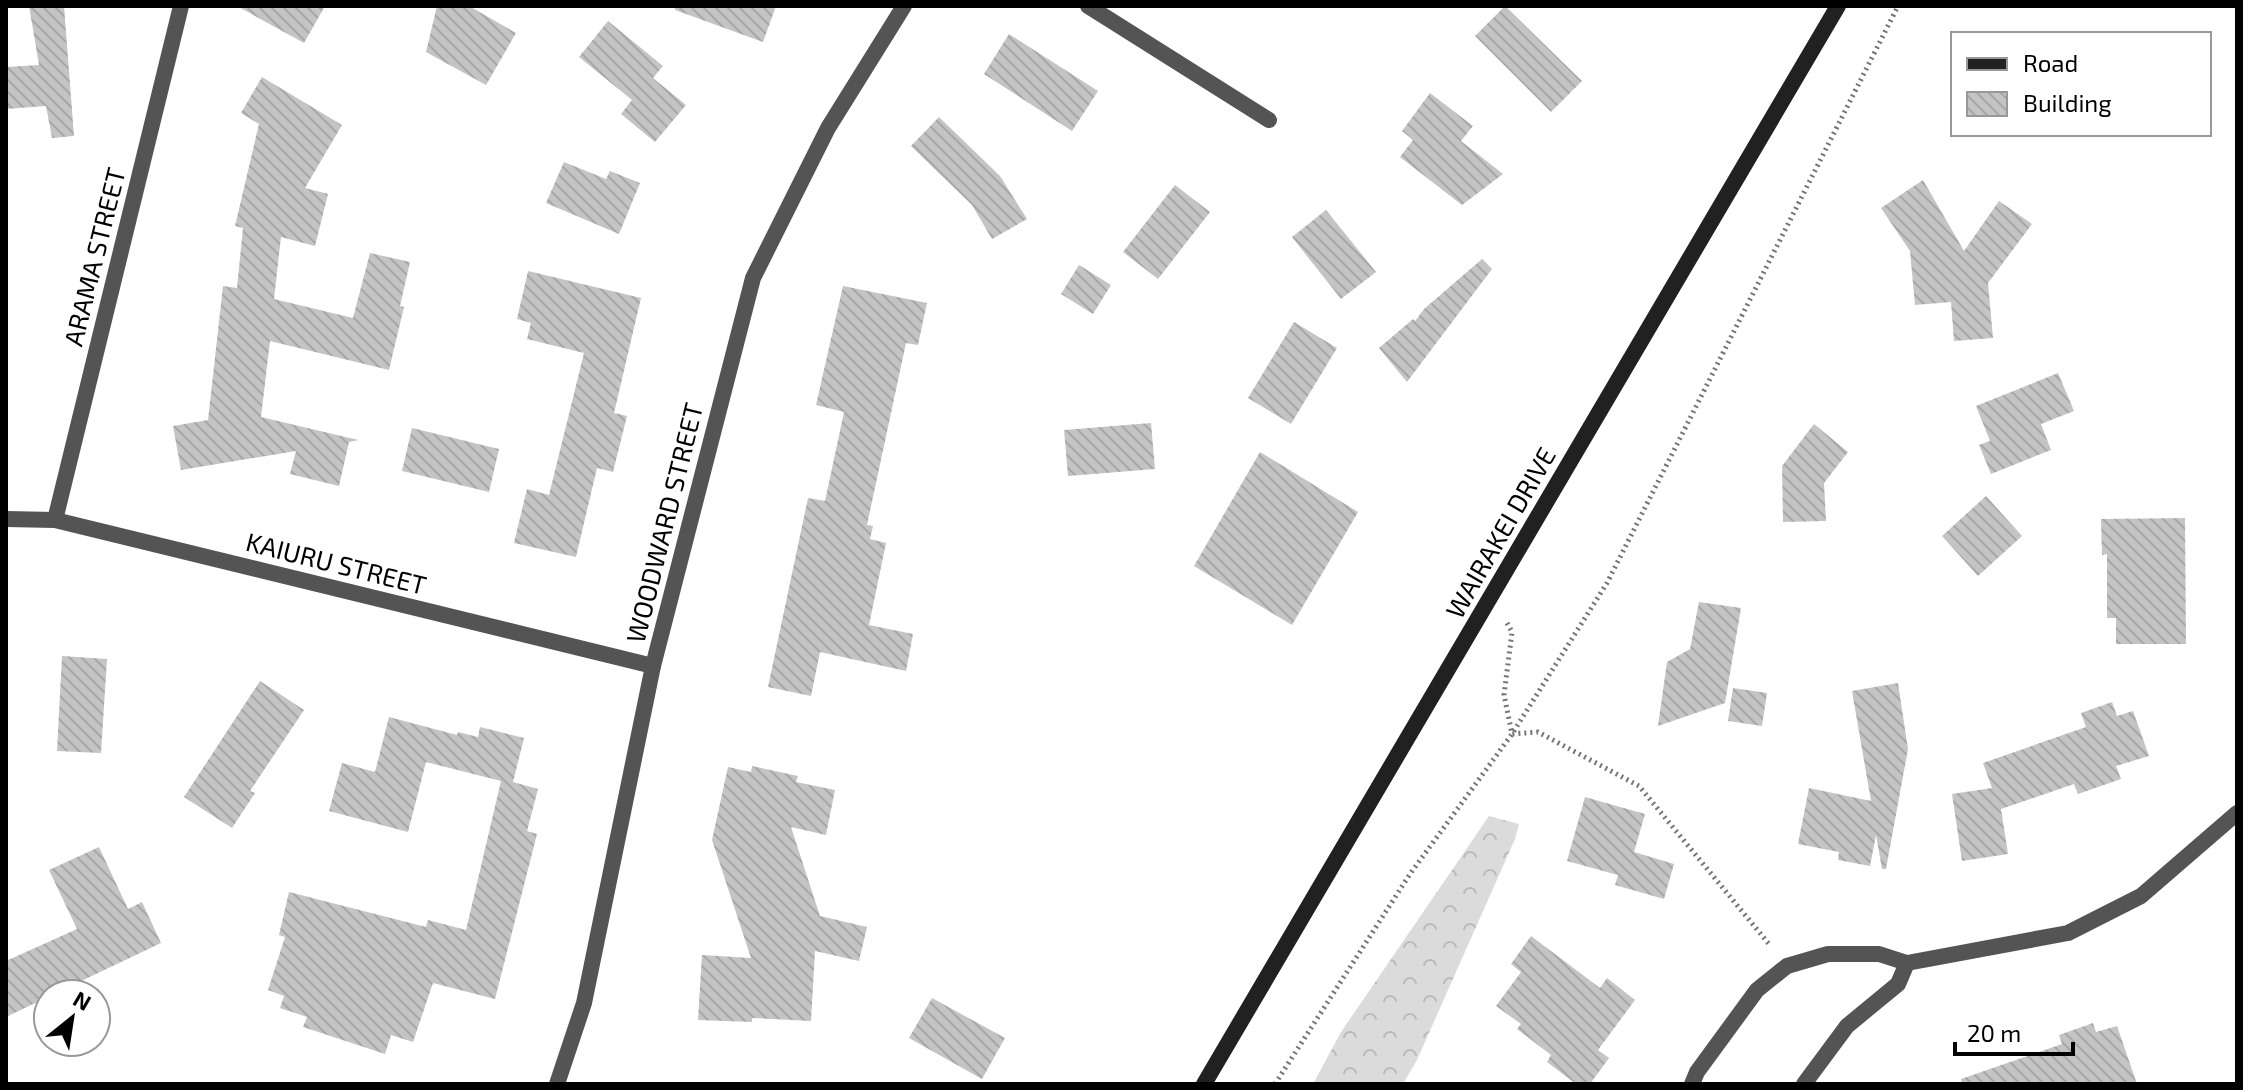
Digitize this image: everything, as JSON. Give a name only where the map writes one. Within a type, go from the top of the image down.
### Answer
[{"type":"main road","name":"WAIRAKEI DRIVE","points":[[1204,1084],[1838,6]]},
{"type":"street","name":"ARAMA STREET","points":[[55,520],[181,6]]},
{"type":"street","name":"WOODWARD STREET","points":[[557,1084],[584,1003],[653,666],[753,278],[828,128],[904,6]]},
{"type":"street","points":[[1088,6],[1269,120]]},
{"type":"street","name":"KAIURU STREET","points":[[6,519],[55,520],[653,666]]},
{"type":"street","points":[[1692,1084],[1697,1072],[1757,990],[1787,966],[1828,954],[1879,954],[1907,963],[2068,933],[2141,896],[2237,813]]},
{"type":"street","points":[[1804,1084],[1847,1026],[1898,984],[1907,963]]},
{"type":"path","points":[[1275,1084],[1410,874],[1512,734],[1607,583],[1898,6]]},
{"type":"path","points":[[1493,595],[1512,632],[1504,695],[1512,734]]},
{"type":"path","points":[[1512,734],[1538,732],[1639,786],[1787,966]]},
{"type":"green space","points":[[1489,816],[1519,824],[1515,839],[1417,1060],[1403,1084],[1313,1084],[1341,1032]]},
{"type":"building","points":[[29,6],[64,6],[74,136],[52,138],[46,106],[6,109],[6,67],[39,65]]},
{"type":"building","points":[[237,6],[325,6],[304,43]]},
{"type":"building","points":[[437,6],[469,6],[516,33],[486,85],[426,52]]},
{"type":"building","points":[[675,6],[776,6],[763,42],[675,10]]},
{"type":"building","points":[[1505,6],[1582,81],[1551,112],[1475,36]]},
{"type":"building","points":[[608,21],[663,66],[653,78],[686,105],[655,142],[621,114],[632,100],[579,57]]},
{"type":"building","points":[[1009,34],[1098,91],[1072,131],[984,74]]},
{"type":"building","points":[[262,77],[342,125],[305,188],[328,194],[315,246],[281,237],[274,299],[353,318],[370,253],[410,262],[400,306],[404,307],[389,370],[270,341],[261,417],[358,440],[349,442],[339,486],[290,474],[296,451],[181,470],[173,426],[208,420],[223,286],[237,288],[243,228],[235,226],[259,124],[241,113]]},
{"type":"building","points":[[1430,93],[1473,126],[1461,141],[1503,174],[1462,205],[1400,157],[1413,140],[1402,131]]},
{"type":"building","points":[[939,117],[1000,176],[1027,219],[992,239],[972,205],[911,146]]},
{"type":"building","points":[[564,162],[606,179],[610,171],[640,183],[619,234],[546,203]]},
{"type":"building","points":[[1923,180],[1964,251],[1999,201],[2032,224],[1988,283],[1993,338],[1954,341],[1951,302],[1915,305],[1910,251],[1881,208]]},
{"type":"building","points":[[1175,185],[1210,212],[1158,279],[1123,252]]},
{"type":"building","points":[[1326,210],[1376,272],[1341,299],[1292,237]]},
{"type":"building","points":[[1482,259],[1492,269],[1407,382],[1379,348],[1413,319],[1415,321],[1424,309]]},
{"type":"building","points":[[1079,265],[1111,285],[1093,314],[1061,294]]},
{"type":"building","points":[[528,271],[641,298],[614,413],[627,416],[613,472],[597,468],[576,557],[514,543],[527,489],[549,495],[584,353],[527,339],[531,323],[517,319]]},
{"type":"building","points":[[843,286],[927,303],[918,345],[906,343],[867,525],[873,526],[870,539],[886,543],[869,625],[913,634],[906,671],[820,652],[811,696],[768,687],[808,498],[825,501],[844,412],[816,405]]},
{"type":"building","points":[[1294,322],[1337,348],[1291,424],[1248,398]]},
{"type":"building","points":[[2058,373],[2074,411],[2041,424],[2051,450],[1991,474],[1979,445],[1990,441],[1976,406]]},
{"type":"building","points":[[1151,423],[1155,469],[1068,476],[1064,430]]},
{"type":"building","points":[[1814,424],[1848,452],[1824,483],[1826,521],[1783,522],[1782,466]]},
{"type":"building","points":[[412,428],[499,449],[489,492],[402,471]]},
{"type":"building","points":[[1260,452],[1358,512],[1292,625],[1194,566]]},
{"type":"building","points":[[1986,496],[2022,536],[1978,576],[1942,536]]},
{"type":"building","points":[[2185,518],[2186,644],[2116,644],[2116,618],[2107,618],[2107,554],[2102,555],[2101,519]]},
{"type":"building","points":[[1699,602],[1741,608],[1725,703],[1658,726],[1667,662],[1690,649]]},
{"type":"building","points":[[62,656],[107,659],[101,753],[57,751]]},
{"type":"building","points":[[260,681],[304,710],[250,791],[255,793],[232,828],[184,797]]},
{"type":"building","points":[[1898,683],[1908,749],[1886,869],[1882,869],[1876,835],[1870,866],[1838,860],[1839,852],[1798,844],[1809,788],[1871,801],[1852,691]]},
{"type":"building","points":[[1733,688],[1767,693],[1762,726],[1728,721]]},
{"type":"building","points":[[2112,702],[2117,716],[2133,711],[2149,756],[2116,766],[2121,779],[2078,794],[2074,784],[2001,809],[2008,854],[1962,861],[1952,794],[1992,788],[1983,763],[2086,727],[2081,713]]},
{"type":"building","points":[[389,717],[457,735],[458,732],[478,737],[480,727],[524,738],[513,782],[538,789],[527,831],[537,834],[495,999],[433,983],[413,1042],[391,1035],[385,1054],[303,1027],[307,1017],[280,1008],[284,996],[268,990],[285,937],[279,935],[289,892],[426,927],[428,920],[466,930],[501,781],[426,762],[408,832],[329,811],[342,763],[375,772]]},
{"type":"building","points":[[752,766],[798,776],[796,782],[835,790],[826,835],[791,827],[820,916],[867,927],[859,961],[815,951],[811,1021],[752,1018],[752,1022],[698,1020],[702,955],[751,958],[712,840],[728,767],[751,772]]},
{"type":"building","points":[[1585,797],[1645,814],[1634,852],[1674,864],[1664,899],[1615,885],[1618,875],[1567,861]]},
{"type":"building","points":[[99,847],[128,909],[142,902],[161,943],[88,978],[32,978],[32,1005],[6,1017],[6,961],[77,929],[49,870]]},
{"type":"building","points":[[1531,936],[1600,988],[1607,978],[1635,1000],[1598,1050],[1609,1058],[1590,1084],[1576,1084],[1547,1062],[1551,1055],[1517,1029],[1521,1024],[1496,1006],[1521,972],[1511,964]]},
{"type":"building","points":[[932,998],[1005,1038],[982,1079],[909,1038]]},
{"type":"building","points":[[2093,1023],[2096,1032],[2117,1026],[2137,1084],[1962,1084],[1961,1079],[2062,1044],[2059,1035]]}]
